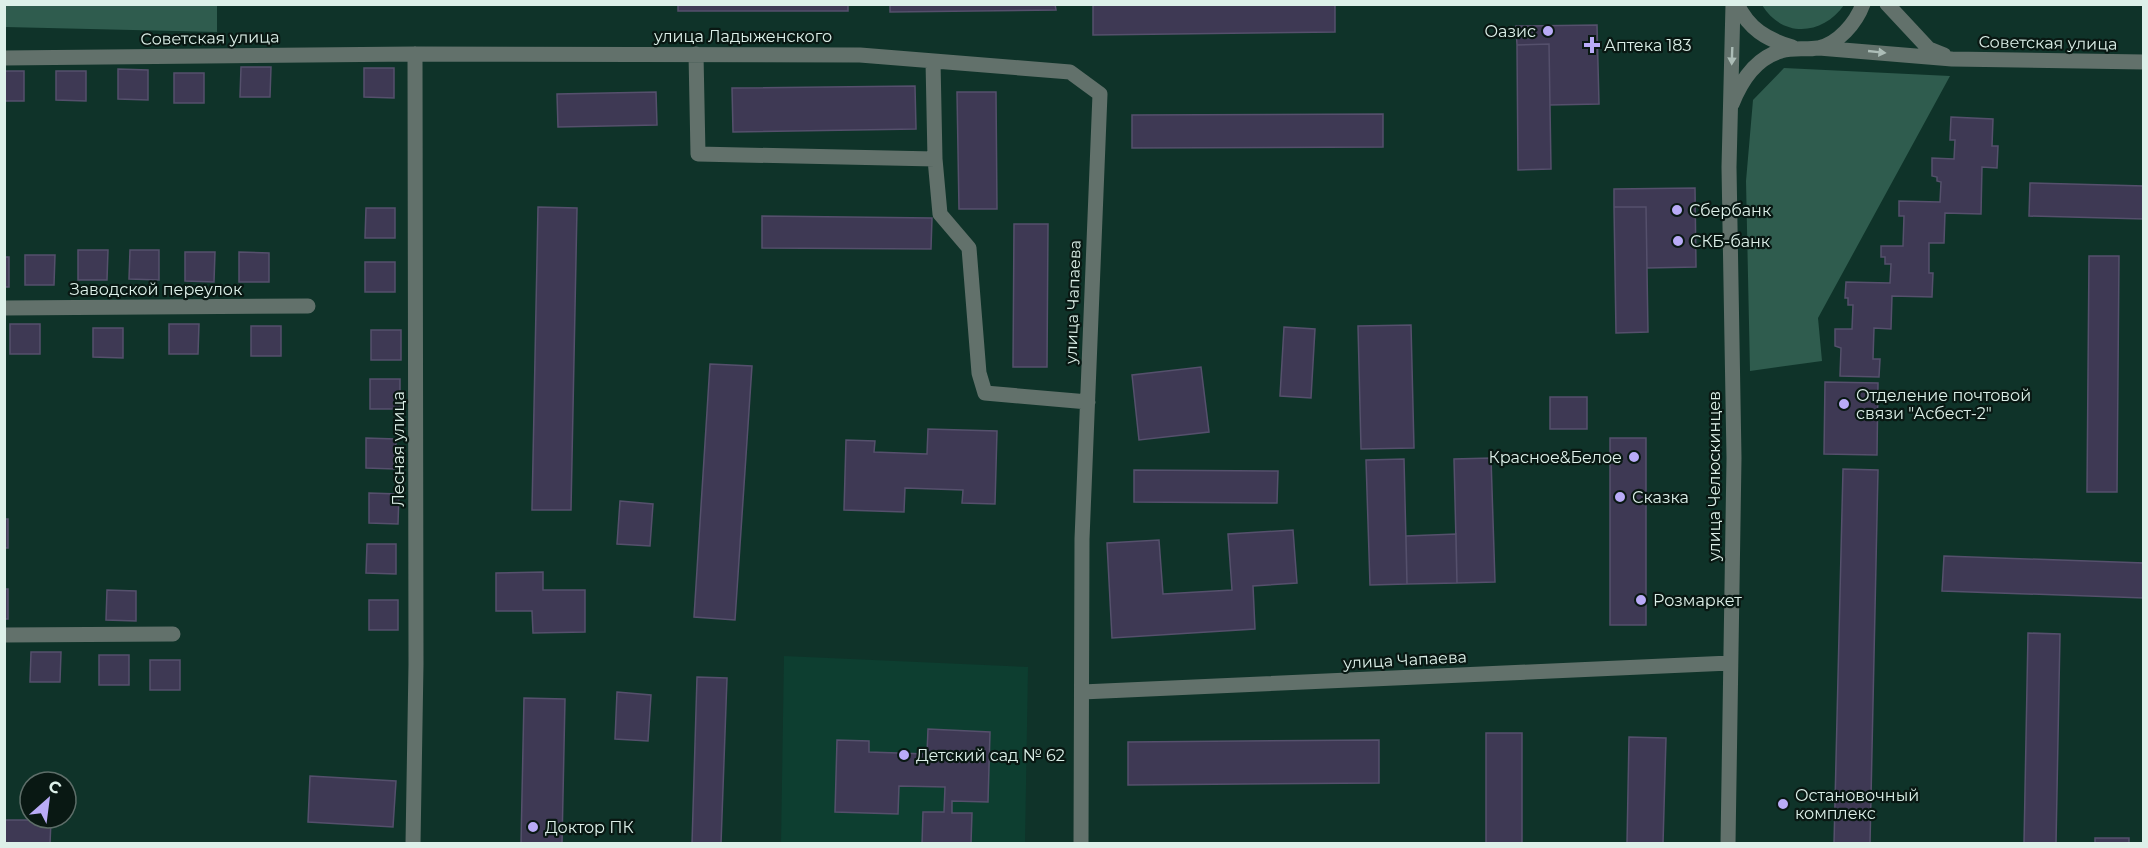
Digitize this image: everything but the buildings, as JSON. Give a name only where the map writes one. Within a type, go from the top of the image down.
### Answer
[{"type":"street","points":[[1735,4],[1744,20],[1757,32],[1774,42],[1795,48]]},
{"type":"street","name":"улица Челюскинцев","points":[[1728,843],[1734,458],[1730,108],[1735,4]]},
{"type":"street","points":[[1819,48],[1838,39],[1851,26],[1863,4]]},
{"type":"street","points":[[1887,4],[1929,49],[1952,59]]},
{"type":"street","points":[[1730,108],[1737,91],[1753,68],[1779,51],[1795,48]]},
{"type":"street","name":"Советская улица","points":[[1795,48],[1952,59],[2144,62]]},
{"type":"street","name":"Советская улица","points":[[4,58],[415,54]]},
{"type":"street","name":"улица Ладыженского","points":[[415,54],[860,55],[1070,72]]},
{"type":"street","name":"Лесная улица","points":[[413,843],[416,664],[415,54]]},
{"type":"street","points":[[696,54],[698,154],[934,159]]},
{"type":"street","points":[[933,61],[934,159],[940,214],[969,248],[979,373],[985,393],[1088,402]]},
{"type":"street","name":"улица Чапаева","points":[[1070,72],[1100,94],[1082,539],[1081,843]]},
{"type":"street","name":"Заводской переулок","points":[[4,308],[309,306]]},
{"type":"street","points":[[4,635],[173,634]]},
{"type":"street","name":"улица Чапаева","points":[[1082,693],[1730,663]]},
{"type":"shaded area","points":[[4,5],[217,5],[217,32],[5,27]]},
{"type":"shaded area","points":[[1762,5],[1844,5],[1825,22],[1803,29],[1781,24]]},
{"type":"shaded area","points":[[1784,68],[1950,76],[1818,318],[1822,361],[1750,371],[1746,181],[1753,100]]},
{"type":"shaded area","name":"Детский сад № 62","points":[[784,656],[1028,667],[1025,843],[781,844]]},
{"type":"place","name":"Оазис","points":[[1548,31]]},
{"type":"place","name":"Аптека 183","points":[[1592,45]]},
{"type":"place","name":"Сбербанк","points":[[1677,210]]},
{"type":"place","name":"СКБ-банк","points":[[1678,241]]},
{"type":"place","name":"Отделение почтовой связи \"Асбест-2\"","points":[[1844,404]]},
{"type":"place","name":"Красное&Белое","points":[[1634,457]]},
{"type":"place","name":"Сказка","points":[[1620,497]]},
{"type":"place","name":"Розмаркет","points":[[1641,600]]},
{"type":"place","name":"Детский сад № 62","points":[[904,755]]},
{"type":"place","name":"Остановочный комплекс","points":[[1783,804]]},
{"type":"place","name":"Доктор ПК","points":[[533,827]]}]
